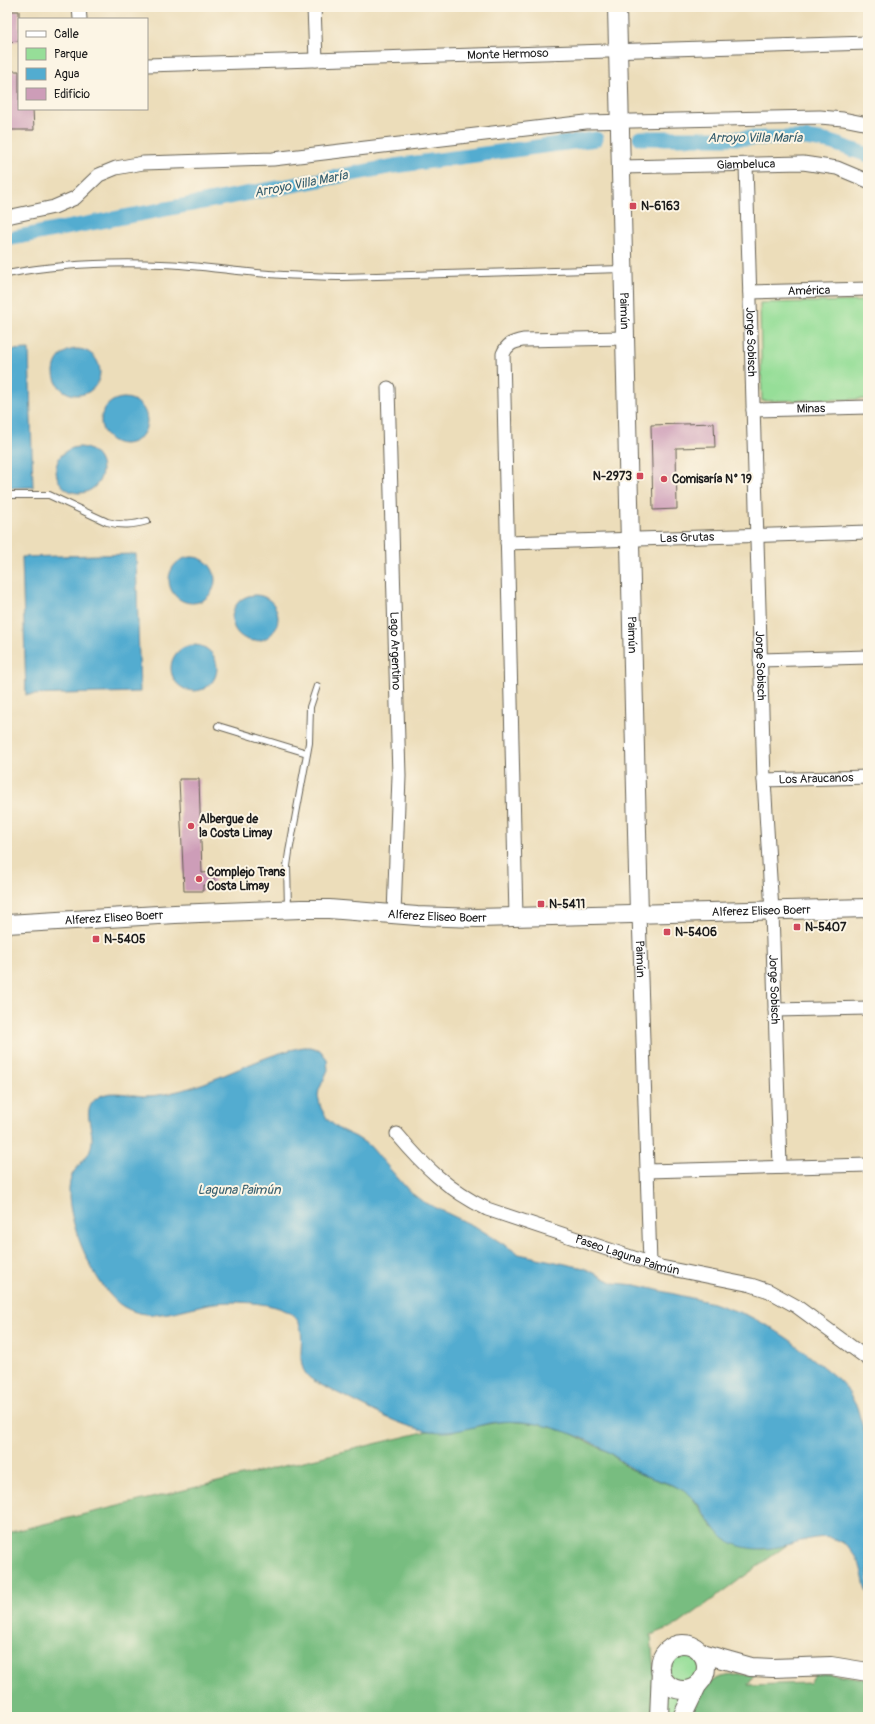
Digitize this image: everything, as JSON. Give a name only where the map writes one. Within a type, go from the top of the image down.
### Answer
[{"type":"street","points":[[79,7],[80,18]]},
{"type":"street","points":[[314,7],[316,60]]},
{"type":"street","name":"Paimún","points":[[617,7],[639,914],[650,1264]]},
{"type":"street","name":"Monte Hermoso","points":[[148,65],[868,43]]},
{"type":"street","points":[[7,217],[54,207],[75,198],[99,175],[116,168],[142,163],[273,159],[557,124],[620,120],[820,117],[843,119],[868,124]]},
{"type":"street","name":"Giambeluca","points":[[621,167],[821,164],[838,168],[868,181]]},
{"type":"street","name":"Jorge Sobisch","points":[[746,165],[764,780],[772,910],[780,1167]]},
{"type":"street","name":"América","points":[[750,292],[868,289]]},
{"type":"street","points":[[516,917],[502,363],[503,354],[506,347],[513,342],[523,340],[625,338]]},
{"type":"street","name":"Lago Argentino","points":[[388,388],[399,776],[394,914]]},
{"type":"street","name":"Minas","points":[[753,410],[868,407]]},
{"type":"street","name":"Las Grutas","points":[[507,543],[868,532]]},
{"type":"street","points":[[760,660],[868,657]]},
{"type":"street","name":"Los Araucanos","points":[[764,780],[868,777]]},
{"type":"street","name":"Alferez Eliseo Boerr","points":[[7,924],[288,909],[329,909],[452,918],[868,908]]},
{"type":"street","points":[[775,1010],[868,1008]]},
{"type":"street","name":"Paseo Laguna Paimún","points":[[397,1134],[431,1172],[451,1188],[474,1202],[501,1214],[650,1264],[751,1285],[779,1295],[868,1359]]},
{"type":"street","points":[[647,1171],[868,1165]]},
{"type":"street","points":[[659,1717],[661,1668],[664,1654],[675,1646],[689,1645],[701,1653],[742,1665],[768,1668],[831,1666],[868,1672]]},
{"type":"street","points":[[682,1717],[701,1679],[706,1664],[701,1653]]},
{"type":"street","points":[[661,1668],[666,1681],[671,1686],[685,1690],[692,1688],[701,1679],[730,1666],[742,1665]]},
{"type":"lane","points":[[7,274],[49,267],[121,263],[162,264],[300,276],[342,277],[623,268]]},
{"type":"lane","points":[[7,495],[50,495],[107,522],[115,524],[134,524],[147,520]]},
{"type":"lane","points":[[288,909],[287,866],[310,733],[310,707],[318,686]]},
{"type":"lane","points":[[218,726],[307,753]]},
{"type":"green space","points":[[868,301],[868,399],[762,401],[760,303]]},
{"type":"green space","points":[[507,1421],[540,1424],[568,1432],[608,1452],[630,1469],[642,1475],[680,1488],[691,1496],[714,1528],[761,1549],[787,1545],[679,1624],[651,1635],[654,1673],[654,1717],[7,1717],[7,1533],[428,1431],[458,1430]]},
{"type":"green space","points":[[680,1651],[686,1651],[695,1655],[699,1667],[695,1679],[686,1683],[680,1683],[671,1679],[667,1670],[667,1664],[671,1655]]},
{"type":"green space","points":[[816,1672],[868,1679],[868,1717],[688,1717],[707,1686],[712,1681],[719,1678],[754,1674],[748,1685],[810,1683]]},
{"type":"green space","points":[[665,1687],[675,1692],[689,1694],[677,1717],[663,1717]]},
{"type":"water","points":[[29,349],[33,487],[7,488],[7,350]]},
{"type":"water","points":[[77,349],[90,353],[96,359],[100,372],[96,385],[90,391],[77,395],[64,391],[58,385],[54,372],[58,359],[64,353]]},
{"type":"water","points":[[124,398],[137,402],[143,408],[147,421],[143,434],[137,440],[124,444],[111,440],[105,434],[101,421],[105,408],[111,402]]},
{"type":"water","points":[[79,447],[92,451],[98,457],[102,470],[98,483],[92,489],[79,493],[66,489],[60,483],[56,470],[60,457],[66,451]]},
{"type":"water","points":[[136,554],[140,692],[26,695],[22,557]]},
{"type":"water","points":[[192,557],[205,561],[211,567],[215,580],[211,593],[205,599],[192,603],[179,599],[173,593],[169,580],[173,567],[179,561]]},
{"type":"water","points":[[255,595],[268,599],[274,605],[278,618],[274,631],[268,637],[255,641],[242,637],[236,631],[232,618],[236,605],[242,599]]},
{"type":"water","points":[[194,645],[207,649],[213,655],[217,668],[213,681],[207,687],[194,691],[181,687],[175,681],[171,668],[175,655],[181,649]]},
{"type":"water","name":"Laguna Paimún","points":[[303,1047],[310,1047],[320,1050],[327,1059],[328,1070],[319,1090],[318,1096],[321,1108],[328,1120],[339,1129],[370,1146],[410,1192],[422,1201],[478,1228],[519,1254],[584,1268],[614,1283],[636,1285],[713,1303],[747,1315],[790,1340],[839,1380],[846,1388],[857,1407],[868,1445],[868,1593],[866,1591],[857,1558],[849,1548],[840,1541],[830,1538],[810,1539],[767,1549],[749,1548],[732,1543],[719,1533],[700,1506],[688,1494],[670,1484],[639,1473],[615,1456],[576,1435],[527,1422],[509,1421],[490,1423],[450,1432],[431,1431],[407,1426],[384,1416],[318,1384],[306,1374],[302,1365],[301,1333],[299,1324],[293,1315],[282,1309],[257,1303],[223,1302],[169,1313],[147,1314],[135,1312],[124,1307],[113,1298],[91,1267],[75,1227],[70,1207],[69,1189],[72,1175],[87,1156],[91,1147],[92,1135],[89,1113],[92,1103],[102,1095],[113,1093],[150,1096],[187,1089],[269,1057]]},
{"type":"building","points":[[7,11],[19,11],[18,41],[7,42]]},
{"type":"building","points":[[7,71],[18,71],[18,110],[33,110],[34,130],[7,130]]},
{"type":"building","name":"Comisaría N° 19","points":[[714,423],[715,447],[676,448],[677,509],[653,510],[651,425]]},
{"type":"building","name":"Albergue de la Costa Limay","points":[[179,779],[199,779],[202,873],[214,872],[214,885],[203,885],[203,891],[184,891]]},
{"type":"waterway","name":"Arroyo Villa María","points":[[640,138],[806,138],[830,142],[868,155]]},
{"type":"waterway","name":"Arroyo Villa María","points":[[7,239],[394,166],[596,139]]},
{"type":"place","name":"N-6163","points":[[633,206]]},
{"type":"place","name":"N-2973","points":[[640,476]]},
{"type":"place","name":"Comisaría N° 19","points":[[664,479]]},
{"type":"place","name":"Albergue de la Costa Limay","points":[[191,826]]},
{"type":"place","name":"Complejo Trans Costa Limay","points":[[199,879]]},
{"type":"place","name":"N-5411","points":[[541,904]]},
{"type":"place","name":"N-5407","points":[[797,927]]},
{"type":"place","name":"N-5406","points":[[667,932]]},
{"type":"place","name":"N-5405","points":[[96,939]]}]
